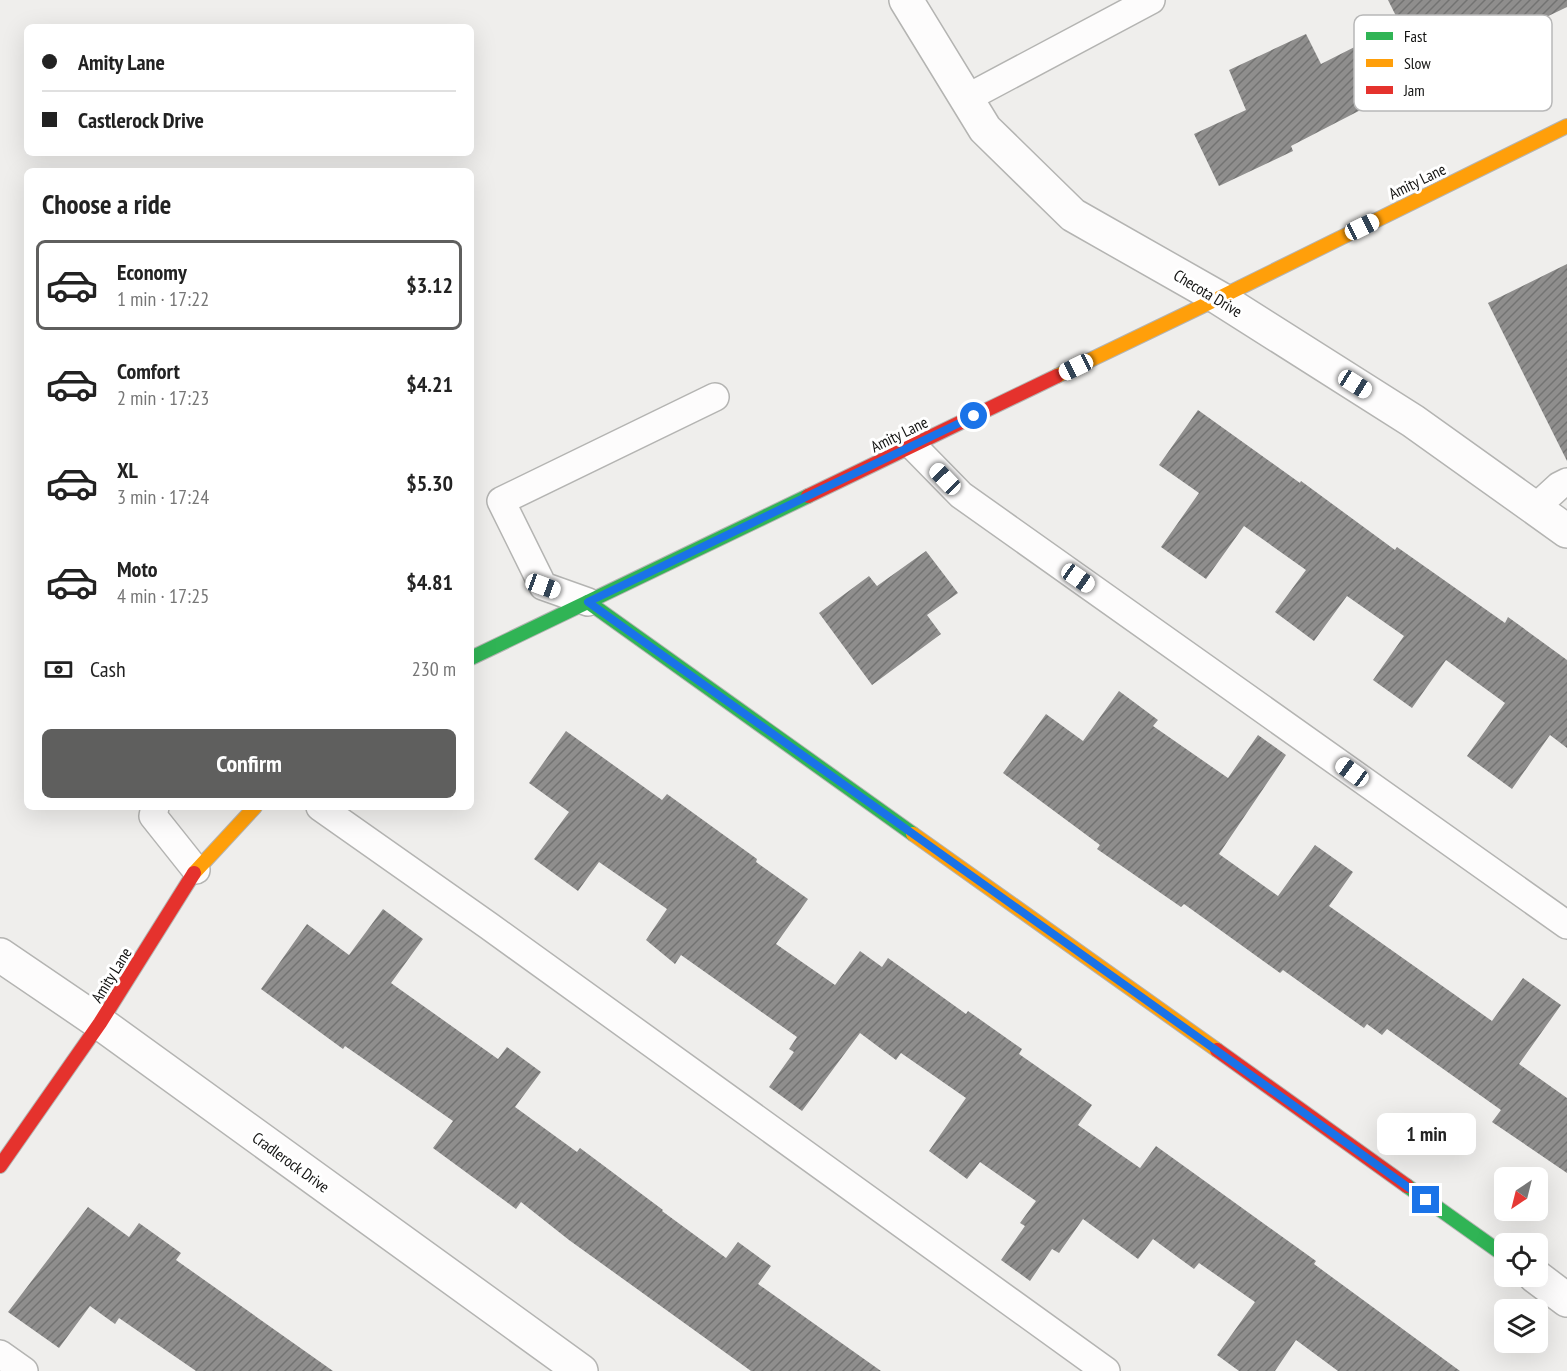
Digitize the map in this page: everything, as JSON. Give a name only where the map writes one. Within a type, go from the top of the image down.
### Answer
[{"type":"street","name":"Checota Drive","points":[[906,0],[986,129],[1073,215],[1219,298],[1413,421],[1567,531]]},
{"type":"street","name":"Amity Lane","points":[[474,657],[1219,298],[1567,126]]},
{"type":"street","points":[[588,602],[1494,1248]]},
{"type":"street","name":"Amity Lane","points":[[0,1166],[100,1023],[196,870],[252,810]]},
{"type":"street","name":"Cradlerock Drive","points":[[0,955],[100,1023],[581,1371]]},
{"type":"street","points":[[1548,1286],[1567,1300]]},
{"type":"lane","points":[[967,98],[1151,0]]},
{"type":"lane","points":[[588,602],[543,586],[501,501],[715,397]]},
{"type":"lane","points":[[913,446],[961,495],[1567,925]]},
{"type":"lane","points":[[1535,508],[1559,486],[1567,482]]},
{"type":"lane","points":[[154,810],[153,816],[196,870]]},
{"type":"lane","points":[[324,810],[489,926],[1106,1371]]},
{"type":"lane","points":[[0,1354],[24,1371]]},
{"type":"building","points":[[1388,0],[1567,0],[1567,7],[1550,15],[1396,15]]},
{"type":"building","points":[[1306,34],[1321,64],[1354,47],[1354,111],[1359,111],[1291,146],[1293,151],[1219,186],[1194,134],[1246,110],[1229,70]]},
{"type":"building","points":[[1567,264],[1567,461],[1488,303]]},
{"type":"building","points":[[1198,410],[1395,550],[1397,547],[1505,623],[1508,617],[1567,660],[1567,748],[1550,735],[1512,789],[1467,756],[1505,703],[1446,660],[1412,708],[1373,680],[1404,636],[1347,596],[1314,641],[1275,612],[1306,570],[1244,526],[1206,579],[1161,547],[1199,493],[1159,465]]},
{"type":"building","points":[[926,551],[958,593],[927,615],[941,634],[872,685],[819,613],[869,576],[877,586]]},
{"type":"building","points":[[1119,691],[1158,720],[1153,726],[1228,778],[1258,735],[1286,755],[1219,854],[1278,896],[1315,845],[1353,872],[1329,906],[1492,1021],[1523,978],[1561,1005],[1519,1064],[1567,1098],[1567,1173],[1492,1122],[1501,1110],[1387,1029],[1382,1035],[1367,1024],[1364,1028],[1283,970],[1280,973],[1184,904],[1181,907],[1097,849],[1100,845],[1003,773],[1046,714],[1083,741]]},
{"type":"building","points":[[566,731],[662,800],[667,794],[808,899],[776,944],[835,985],[860,951],[882,967],[888,958],[966,1014],[968,1011],[1022,1049],[1019,1054],[1092,1105],[1078,1125],[1140,1168],[1156,1146],[1316,1261],[1314,1264],[1460,1371],[1338,1371],[1296,1340],[1275,1371],[1239,1371],[1217,1355],[1255,1302],[1199,1263],[1194,1269],[1153,1239],[1138,1259],[1083,1219],[1059,1253],[1052,1249],[1030,1281],[1001,1260],[1025,1226],[1020,1223],[1036,1201],[980,1162],[967,1179],[929,1151],[966,1098],[901,1053],[896,1060],[860,1033],[802,1111],[769,1087],[794,1052],[789,1049],[797,1037],[681,955],[675,964],[646,940],[667,909],[599,862],[578,891],[534,859],[569,812],[529,783]]},
{"type":"building","points":[[383,909],[423,939],[391,983],[498,1059],[507,1047],[541,1072],[515,1107],[577,1152],[580,1148],[726,1258],[738,1242],[771,1266],[758,1284],[881,1371],[751,1371],[569,1240],[521,1202],[516,1209],[433,1148],[453,1121],[345,1046],[343,1049],[261,989],[307,924],[349,955]]},
{"type":"building","points":[[88,1207],[129,1237],[139,1223],[181,1253],[176,1260],[333,1371],[196,1371],[119,1318],[115,1324],[90,1306],[59,1348],[8,1312]]},
{"type":"traffic: fast","points":[[474,657],[808,496]]},
{"type":"traffic: fast","points":[[588,602],[913,834]]},
{"type":"traffic: fast","points":[[1407,1186],[1494,1248]]},
{"type":"traffic: slow","points":[[1057,376],[1567,126]]},
{"type":"traffic: slow","points":[[194,873],[252,810]]},
{"type":"traffic: slow","points":[[913,834],[1217,1050]]},
{"type":"traffic: jam","points":[[808,496],[1057,376]]},
{"type":"traffic: jam","points":[[0,1166],[100,1023],[194,873]]},
{"type":"traffic: jam","points":[[1217,1050],[1407,1186]]},
{"type":"route","points":[[974,416],[588,602],[1426,1200]]}]
